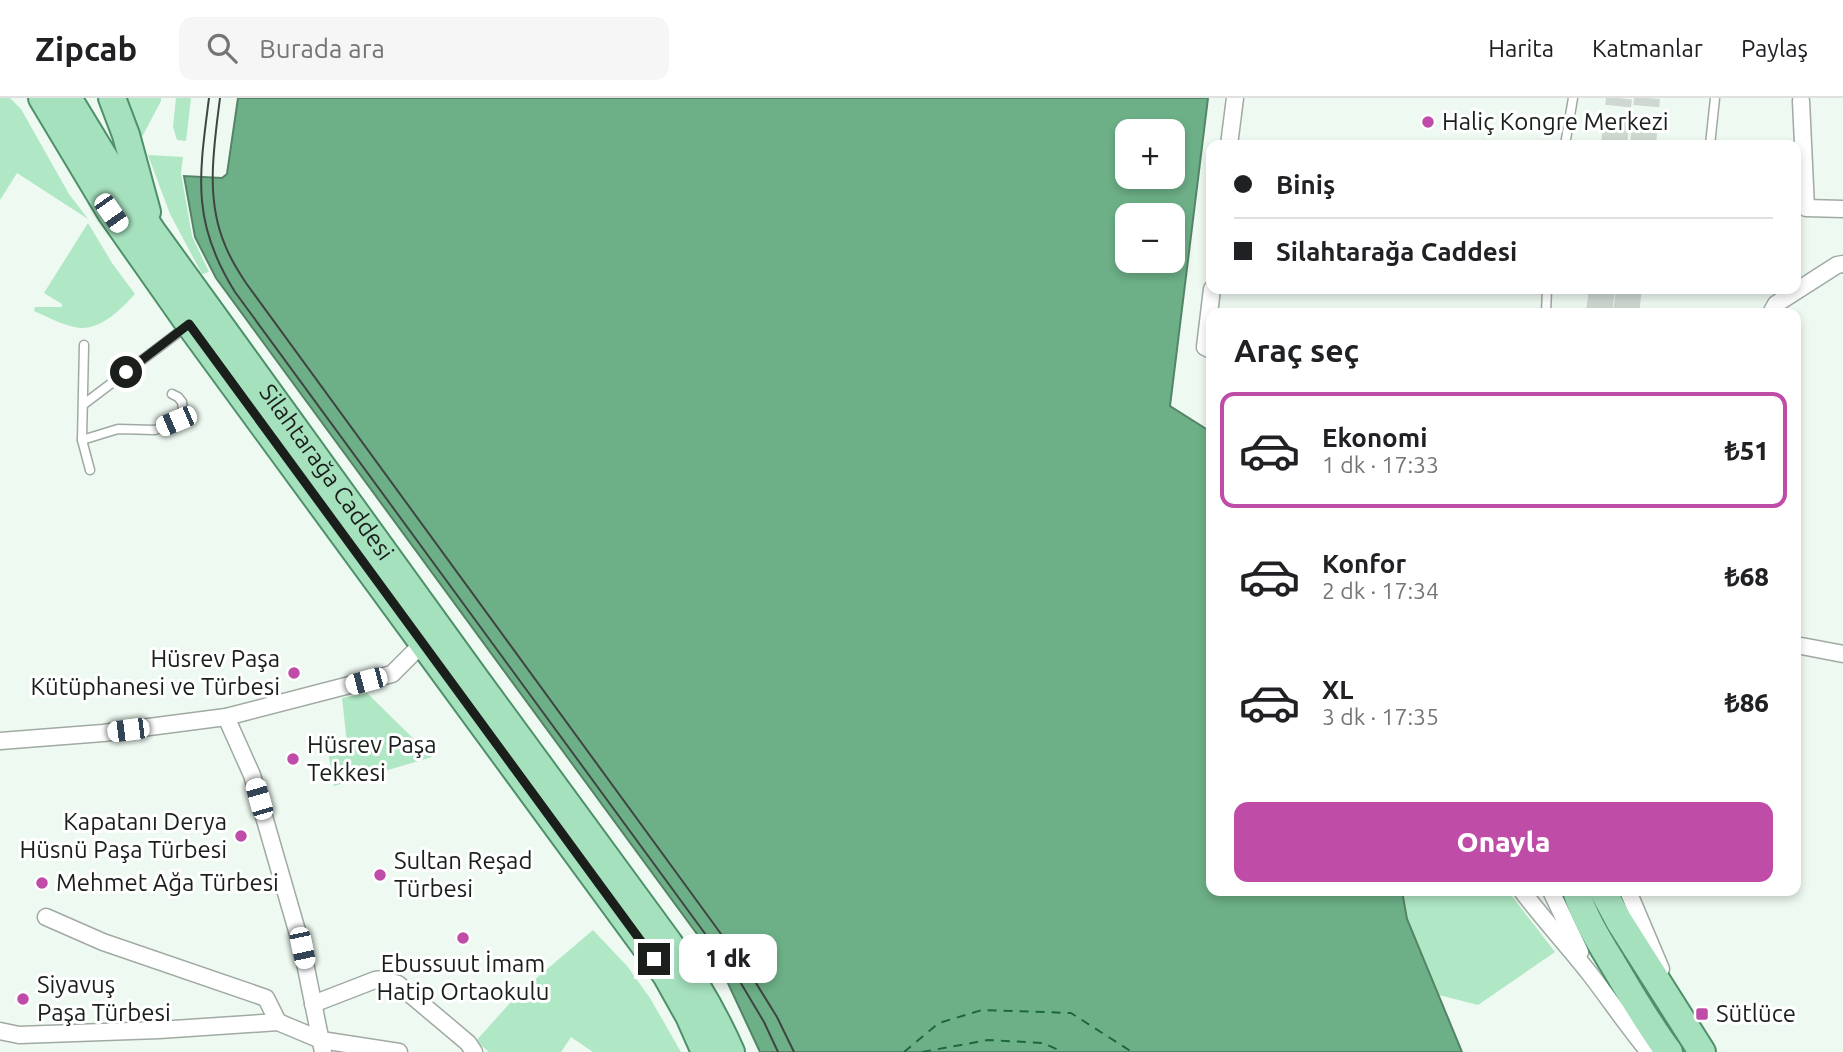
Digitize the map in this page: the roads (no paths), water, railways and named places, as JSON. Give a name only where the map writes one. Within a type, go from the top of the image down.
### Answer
[{"type":"main road","points":[[23,98],[55,147],[86,172]]},
{"type":"main road","name":"Silahtarağa Caddesi","points":[[42,98],[111,213],[189,324],[666,975],[705,1052]]},
{"type":"main road","name":"Silahtarağa Caddesi","points":[[68,98],[122,188],[152,231],[696,981],[731,1052]]},
{"type":"main road","points":[[113,98],[152,231]]},
{"type":"main road","points":[[1577,896],[1596,936],[1669,1052]]},
{"type":"main road","points":[[1606,896],[1695,1042]]},
{"type":"street","points":[[1230,140],[1234,98]]},
{"type":"street","points":[[1801,101],[1806,208],[1843,209]]},
{"type":"street","points":[[1801,288],[1837,265],[1843,264]]},
{"type":"street","points":[[1774,308],[1792,294]]},
{"type":"street","points":[[0,741],[103,733],[226,717],[392,674],[423,643]]},
{"type":"street","points":[[1801,646],[1843,654]]},
{"type":"street","points":[[226,717],[252,775],[302,948],[322,1046]]},
{"type":"street","points":[[1526,896],[1649,1052]]},
{"type":"street","points":[[1553,896],[1590,974]]},
{"type":"street","points":[[1633,896],[1695,1042]]},
{"type":"street","points":[[46,917],[103,942],[266,998],[278,1021],[322,1046],[399,1052]]},
{"type":"street","points":[[313,1004],[383,979],[398,984],[468,1043],[474,1052]]},
{"type":"street","points":[[0,1031],[19,1035],[278,1021]]},
{"type":"lane","points":[[1566,140],[1573,98]]},
{"type":"lane","points":[[1711,140],[1715,98]]},
{"type":"lane","points":[[83,404],[189,324]]},
{"type":"lane","points":[[84,345],[82,440],[90,470]]},
{"type":"lane","points":[[82,440],[118,429],[155,430],[176,421],[183,410],[182,402],[172,394]]},
{"type":"tunnel","points":[[1615,140],[1619,98]]},
{"type":"tunnel","points":[[1643,140],[1647,98]]},
{"type":"tunnel","points":[[1600,308],[1601,294]]},
{"type":"tunnel","points":[[1627,308],[1628,294]]},
{"type":"tram line","points":[[209,98],[201,175],[202,198],[211,243],[235,292],[739,980],[778,1052]]},
{"type":"tram line","points":[[220,98],[213,191],[219,227],[237,269],[751,975],[777,1017],[794,1052]]},
{"type":"place","name":"Haliç Kongre Merkezi","points":[[1428,122]]},
{"type":"place","name":"Hüsrev Paşa Kütüphanesi ve Türbesi","points":[[294,673]]},
{"type":"place","name":"Hüsrev Paşa Tekkesi","points":[[293,759]]},
{"type":"place","name":"Kapatanı Derya Hüsnü Paşa Türbesi","points":[[241,836]]},
{"type":"place","name":"Sultan Reşad Türbesi","points":[[380,875]]},
{"type":"place","name":"Mehmet Ağa Türbesi","points":[[42,883]]},
{"type":"place","name":"Ebussuut İmam Hatip Ortaokulu","points":[[463,938]]},
{"type":"place","name":"Siyavuş Paşa Türbesi","points":[[23,999]]},
{"type":"place","name":"Sütlüce","points":[[1702,1014]]}]
